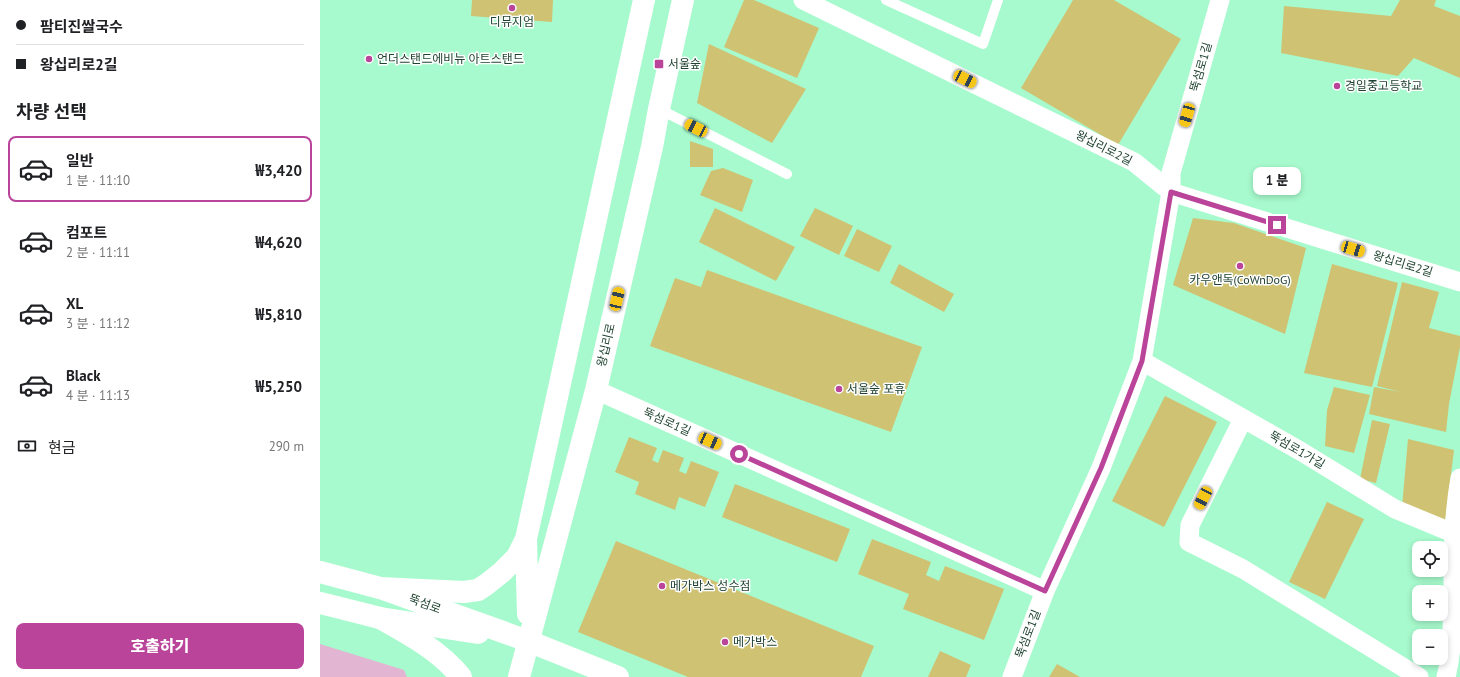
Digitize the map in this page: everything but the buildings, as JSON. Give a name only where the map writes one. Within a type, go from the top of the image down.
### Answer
[{"type":"main road","name":"왕십리로","points":[[528,641],[526,539],[644,0]]},
{"type":"main road","name":"왕십리로","points":[[518,677],[596,390],[652,147],[683,0]]},
{"type":"main road","points":[[380,588],[464,592],[478,590],[502,572],[517,557],[526,539]]},
{"type":"main road","name":"뚝섬로","points":[[320,572],[380,588],[528,641],[618,677]]},
{"type":"main road","name":"뚝섬로","points":[[320,603],[380,618],[528,641]]},
{"type":"main road","points":[[380,618],[428,647],[454,669],[461,677]]},
{"type":"street","name":"왕십리로2길","points":[[803,0],[1134,162],[1171,192],[1460,282]]},
{"type":"street","name":"뚝섬로1길","points":[[1012,677],[1045,591],[1101,468],[1142,361],[1171,192],[1171,173],[1220,0]]},
{"type":"street","name":"뚝섬로1가길","points":[[1142,361],[1302,452],[1395,509],[1453,533]]},
{"type":"street","name":"뚝섬로1길","points":[[596,390],[1045,591]]},
{"type":"street","points":[[1242,419],[1190,525],[1189,542],[1242,569],[1419,677]]},
{"type":"street","points":[[1446,677],[1452,648],[1453,533],[1460,478]]},
{"type":"lane","points":[[886,0],[983,44],[998,0]]},
{"type":"lane","points":[[659,109],[787,174]]},
{"type":"shaded area","points":[[320,644],[404,670],[407,677],[320,677]]},
{"type":"place","name":"디뮤지엄","points":[[512,8]]},
{"type":"place","name":"언더스탠드에비뉴 아트스탠드","points":[[369,59]]},
{"type":"place","name":"서울숲","points":[[659,64]]},
{"type":"place","name":"경일중고등학교","points":[[1337,86]]},
{"type":"place","name":"카우앤독(CoWnDoG)","points":[[1240,266]]},
{"type":"place","name":"서울숲 포휴","points":[[839,389]]},
{"type":"place","name":"메가박스 성수점","points":[[662,586]]},
{"type":"place","name":"메가박스","points":[[725,642]]},
{"type":"route","points":[[739,454],[1045,591],[1101,468],[1142,361],[1171,192],[1277,225]]}]
